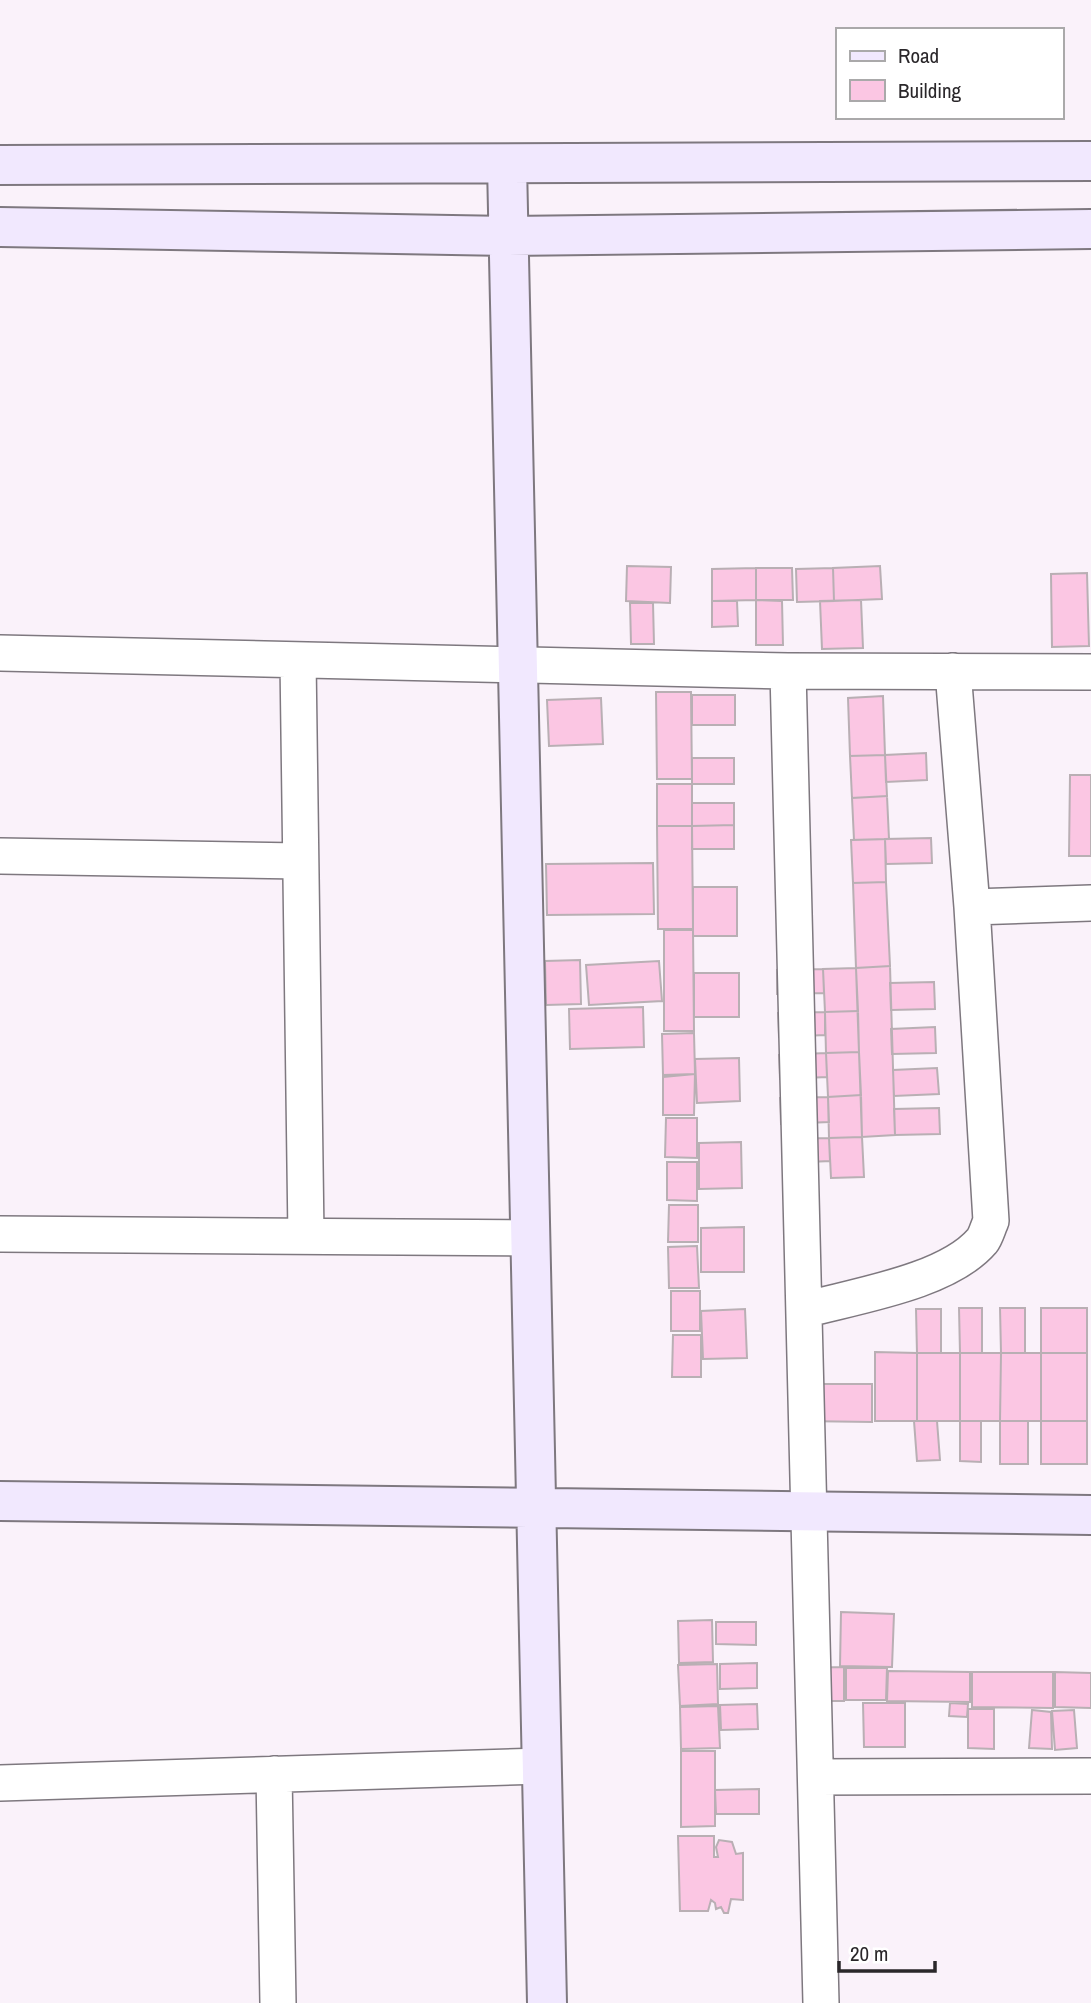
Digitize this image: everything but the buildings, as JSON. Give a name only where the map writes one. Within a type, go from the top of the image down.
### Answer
[{"type":"street","points":[[0,165],[1091,162]]},
{"type":"street","points":[[507,165],[547,2003]]},
{"type":"street","points":[[0,227],[508,236],[1091,229]]},
{"type":"street","points":[[0,653],[788,671],[1091,672]]},
{"type":"street","points":[[298,660],[306,1236]]},
{"type":"street","points":[[788,671],[821,2003]]},
{"type":"street","points":[[804,1310],[924,1277],[956,1263],[983,1240],[990,1221],[972,907],[953,671]]},
{"type":"street","points":[[0,856],[300,861]]},
{"type":"street","points":[[972,907],[1091,904]]},
{"type":"street","points":[[0,1234],[530,1238]]},
{"type":"street","points":[[0,1501],[1091,1515]]},
{"type":"street","points":[[0,1783],[542,1766]]},
{"type":"street","points":[[274,1774],[278,2003]]},
{"type":"street","points":[[816,1777],[1091,1776]]}]
